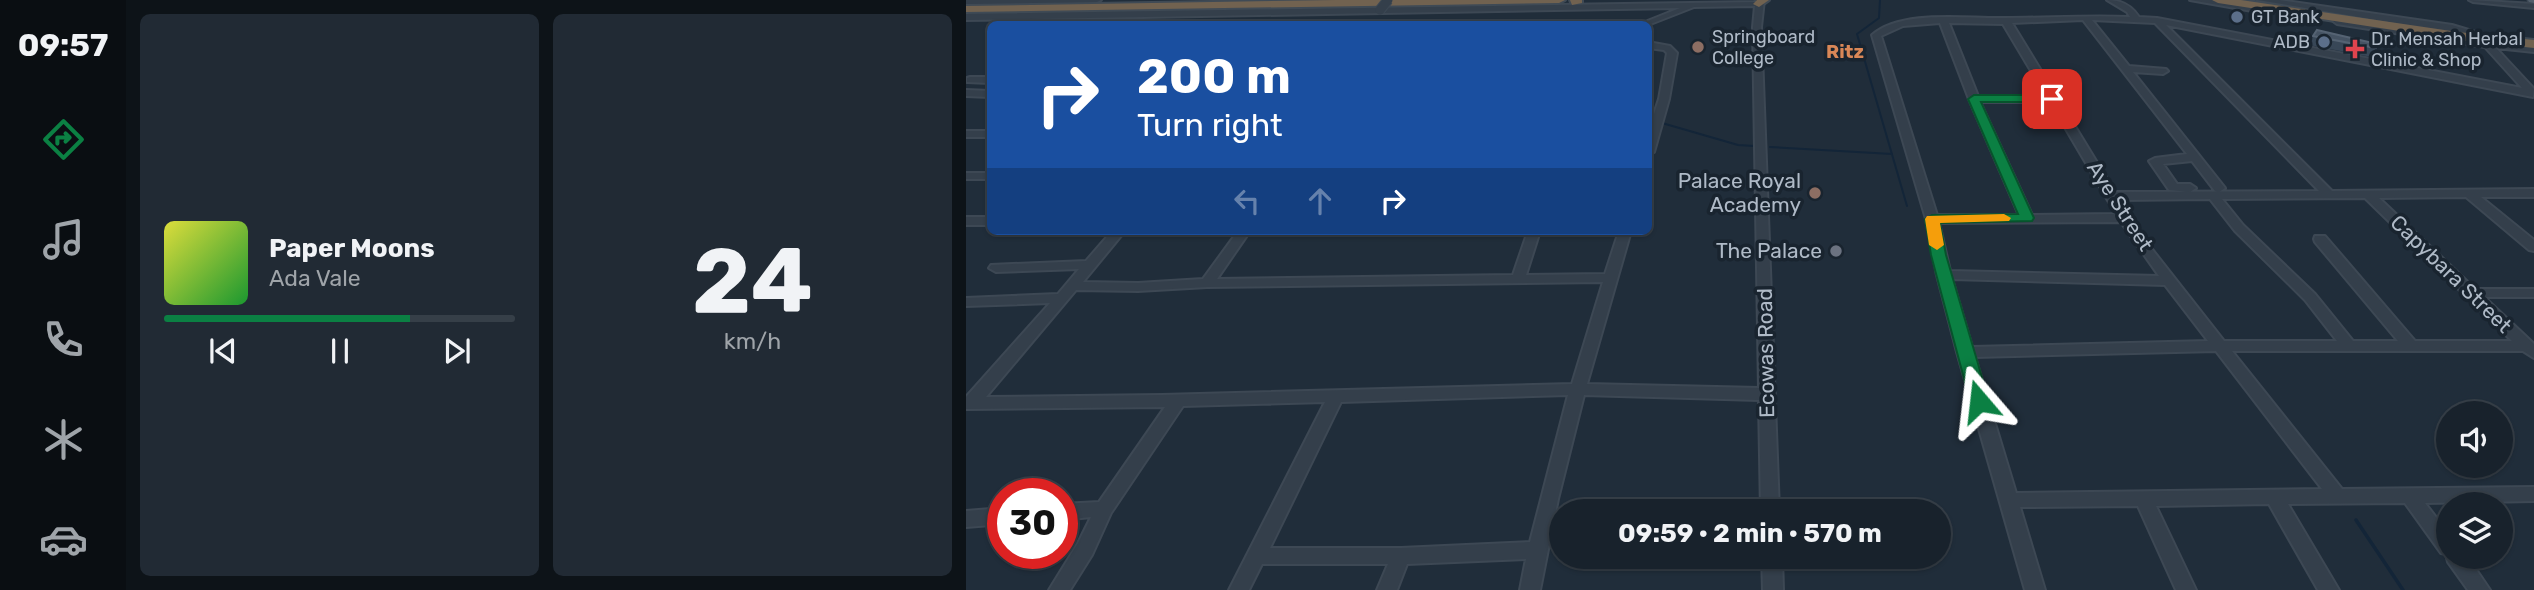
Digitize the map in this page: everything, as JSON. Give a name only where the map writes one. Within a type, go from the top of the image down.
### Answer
[{"type":"highway","points":[[966,9],[1559,0]]},
{"type":"highway","points":[[2243,0],[2533,42]]},
{"type":"highway","points":[[966,9],[1221,1],[1378,5]]},
{"type":"highway","points":[[2211,1],[2369,22],[2494,43],[2533,42]]},
{"type":"street","points":[[966,9],[1004,1],[1097,0]]},
{"type":"street","points":[[1378,5],[1388,0]]},
{"type":"street","points":[[1419,8],[1674,0]]},
{"type":"street","points":[[2111,0],[2130,10],[2135,18]]},
{"type":"street","points":[[2194,0],[2211,1]]},
{"type":"street","points":[[2262,0],[2369,22],[2478,34]]},
{"type":"street","points":[[2344,0],[2369,22]]},
{"type":"street","points":[[2473,0],[2534,6]]},
{"type":"street","points":[[1651,21],[1697,2]]},
{"type":"street","points":[[966,9],[1030,13],[1755,2]]},
{"type":"street","name":"Ecowas Road","points":[[1755,2],[1770,499]]},
{"type":"street","points":[[1085,21],[1098,12],[1234,7],[1268,10]]},
{"type":"street","points":[[1312,21],[1334,9]]},
{"type":"street","points":[[1250,21],[1268,10]]},
{"type":"street","points":[[2085,17],[2125,69],[2195,157],[2219,188],[2173,187],[2155,161],[2195,157]]},
{"type":"street","points":[[2035,590],[1965,352],[1932,219],[1875,35],[1885,27],[1904,23],[2135,18],[2533,94]]},
{"type":"street","name":"Aye Street","points":[[2006,20],[2052,99],[2168,281],[2222,346],[2336,495]]},
{"type":"street","points":[[2157,21],[2328,193]]},
{"type":"street","points":[[1944,22],[1974,99],[2027,218]]},
{"type":"street","points":[[2494,43],[2533,94]]},
{"type":"street","points":[[1652,46],[1667,48],[1672,52],[1664,99],[1652,139]]},
{"type":"street","points":[[2125,69],[2163,71]]},
{"type":"street","points":[[970,80],[987,80]]},
{"type":"street","points":[[966,93],[987,94]]},
{"type":"street","points":[[1974,99],[2052,99]]},
{"type":"street","points":[[966,134],[987,134]]},
{"type":"street","points":[[966,176],[987,176]]},
{"type":"street","points":[[2113,196],[2534,193]]},
{"type":"street","points":[[2470,194],[2534,247]]},
{"type":"street","points":[[2213,195],[2239,228],[2310,297],[2349,346]]},
{"type":"street","name":"Capybara Street","points":[[2369,195],[2530,349]]},
{"type":"street","points":[[1932,219],[2126,218]]},
{"type":"street","points":[[966,221],[987,221]]},
{"type":"street","points":[[969,403],[1116,235]]},
{"type":"street","points":[[1207,283],[1241,235]]},
{"type":"street","points":[[1518,279],[1533,235]]},
{"type":"street","points":[[1530,590],[1537,550],[1578,388],[1624,235]]},
{"type":"street","points":[[2320,239],[2411,346]]},
{"type":"street","points":[[996,268],[1090,265]]},
{"type":"street","points":[[1944,275],[2168,281]]},
{"type":"street","points":[[966,302],[1066,292],[1207,283],[1611,278]]},
{"type":"street","points":[[2473,293],[2534,293]]},
{"type":"street","points":[[1965,352],[2222,346],[2530,349]]},
{"type":"street","points":[[969,403],[1178,401],[1578,388],[1767,394]]},
{"type":"street","points":[[1239,590],[1336,396]]},
{"type":"street","points":[[1059,590],[1085,549],[1104,509],[1178,401]]},
{"type":"street","points":[[2009,500],[2534,494]]},
{"type":"street","points":[[2409,495],[2436,531]]},
{"type":"street","points":[[2274,496],[2329,590]]},
{"type":"street","points":[[2144,499],[2186,590]]},
{"type":"street","points":[[1078,511],[1104,509]]},
{"type":"street","points":[[966,519],[987,517]]},
{"type":"street","points":[[1257,556],[1401,556],[1537,550]]},
{"type":"street","points":[[1387,590],[1401,556]]},
{"type":"street","points":[[1772,569],[1773,590]]},
{"type":"street","points":[[2465,569],[2480,590]]},
{"type":"building","points":[[2317,30],[2377,44],[2376,48],[2313,36]]},
{"type":"waterway","points":[[1880,0],[1879,18],[1857,34],[1892,154]]},
{"type":"waterway","points":[[1662,123],[1738,145],[1754,146]]},
{"type":"waterway","points":[[1770,147],[1892,154]]},
{"type":"waterway","points":[[1892,154],[1907,206]]},
{"type":"waterway","points":[[2356,520],[2403,590]]},
{"type":"slow traffic","points":[[1937,245],[1932,219],[2004,218]]},
{"type":"place","name":"GT Bank","points":[[2237,17]]},
{"type":"place","name":"ADB","points":[[2324,42]]},
{"type":"place","name":"Springboard College","points":[[1698,47]]},
{"type":"place","name":"Dr. Mensah Herbal Clinic & Shop","points":[[2355,49]]},
{"type":"place","name":"Palace Royal Academy","points":[[1815,193]]},
{"type":"place","name":"The Palace","points":[[1836,251]]},
{"type":"district","name":"Ritz","points":[[1845,51]]},
{"type":"route","points":[[1979,401],[1939,255],[1932,219],[2027,218],[1974,99],[2052,99]]}]
